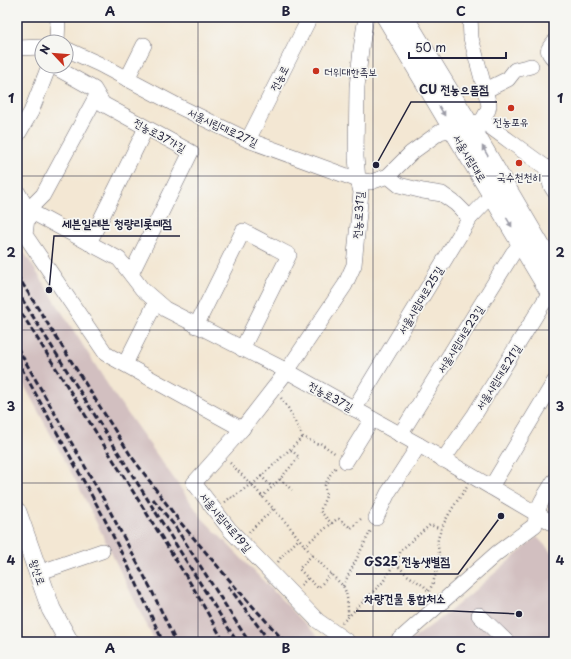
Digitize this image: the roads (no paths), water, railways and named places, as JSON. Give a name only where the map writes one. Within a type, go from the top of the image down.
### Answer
[{"type":"main road","name":"서울시립대로","points":[[386,17],[468,125],[492,196],[552,296]]},
{"type":"main road","name":"서울시립대로","points":[[404,17],[554,269]]},
{"type":"main road","name":"왕산로","points":[[17,512],[22,539],[38,573],[51,609],[69,642]]},
{"type":"main road","name":"왕산로","points":[[51,609],[52,642]]},
{"type":"street","points":[[57,34],[58,17]]},
{"type":"street","name":"전농로","points":[[248,140],[310,17]]},
{"type":"street","name":"전농로31길","points":[[287,371],[345,285],[354,265],[362,192],[358,180],[356,156],[357,87],[366,17]]},
{"type":"street","points":[[468,125],[488,110],[490,105],[472,42],[470,17]]},
{"type":"street","points":[[127,80],[144,45]]},
{"type":"street","points":[[17,48],[34,47]]},
{"type":"street","name":"서울시립대로27길","points":[[74,53],[248,140],[358,180],[371,182],[388,176],[411,152],[440,132],[468,125]]},
{"type":"street","points":[[486,90],[508,79],[515,70],[531,66]]},
{"type":"street","points":[[17,136],[31,112],[46,74]]},
{"type":"street","name":"전농로37가길","points":[[67,74],[94,89],[103,104],[191,152],[132,274]]},
{"type":"street","points":[[28,210],[43,195],[97,95]]},
{"type":"street","points":[[468,125],[503,136],[531,158],[550,170],[551,186],[554,190]]},
{"type":"street","points":[[89,243],[146,128]]},
{"type":"street","points":[[388,176],[400,185],[442,194],[456,204],[470,218]]},
{"type":"street","points":[[17,191],[28,210],[25,235],[106,354],[242,429]]},
{"type":"street","name":"서울시립대로25길","points":[[354,409],[470,218],[492,196]]},
{"type":"street","name":"전농로37길","points":[[28,210],[119,259],[142,289],[165,310],[287,371],[419,445],[554,524]]},
{"type":"street","points":[[196,326],[243,231],[289,254],[242,349]]},
{"type":"street","name":"서울시립대로23길","points":[[400,435],[513,253],[521,244]]},
{"type":"street","name":"서울시립대로21길","points":[[443,460],[552,296]]},
{"type":"street","points":[[125,364],[156,302]]},
{"type":"street","name":"서울시립대로19길","points":[[287,371],[242,429],[194,483],[230,530],[269,571],[318,621],[348,642]]},
{"type":"street","points":[[491,487],[554,382]]},
{"type":"street","points":[[340,460],[372,419]]},
{"type":"street","points":[[376,518],[388,493],[419,445]]},
{"type":"street","points":[[397,642],[497,553],[535,525],[536,514],[540,504],[554,480]]},
{"type":"street","points":[[38,573],[102,551]]},
{"type":"street","points":[[479,615],[498,639]]},
{"type":"railway","points":[[17,275],[131,456],[180,522],[237,589],[285,642]]},
{"type":"railway","points":[[17,291],[237,642]]},
{"type":"railway","points":[[17,306],[194,589],[224,642]]},
{"type":"railway","points":[[17,347],[104,500],[151,589],[174,638]]},
{"type":"railway","points":[[17,360],[103,516],[135,580],[163,642]]},
{"type":"railway","points":[[153,499],[174,525],[249,642]]},
{"type":"railway","points":[[228,586],[270,642]]},
{"type":"place","name":"더위대한족보","points":[[316,71]]},
{"type":"place","name":"전농포유","points":[[511,108]]},
{"type":"place","name":"국수천천히","points":[[519,163]]},
{"type":"place","name":"CU 전농으뜸점","points":[[376,165]]},
{"type":"place","name":"세븐일레븐 청량리롯데점","points":[[49,290]]},
{"type":"place","name":"GS25 전농샛별점","points":[[501,516]]},
{"type":"place","name":"차량건물 통합처소","points":[[519,614]]}]
